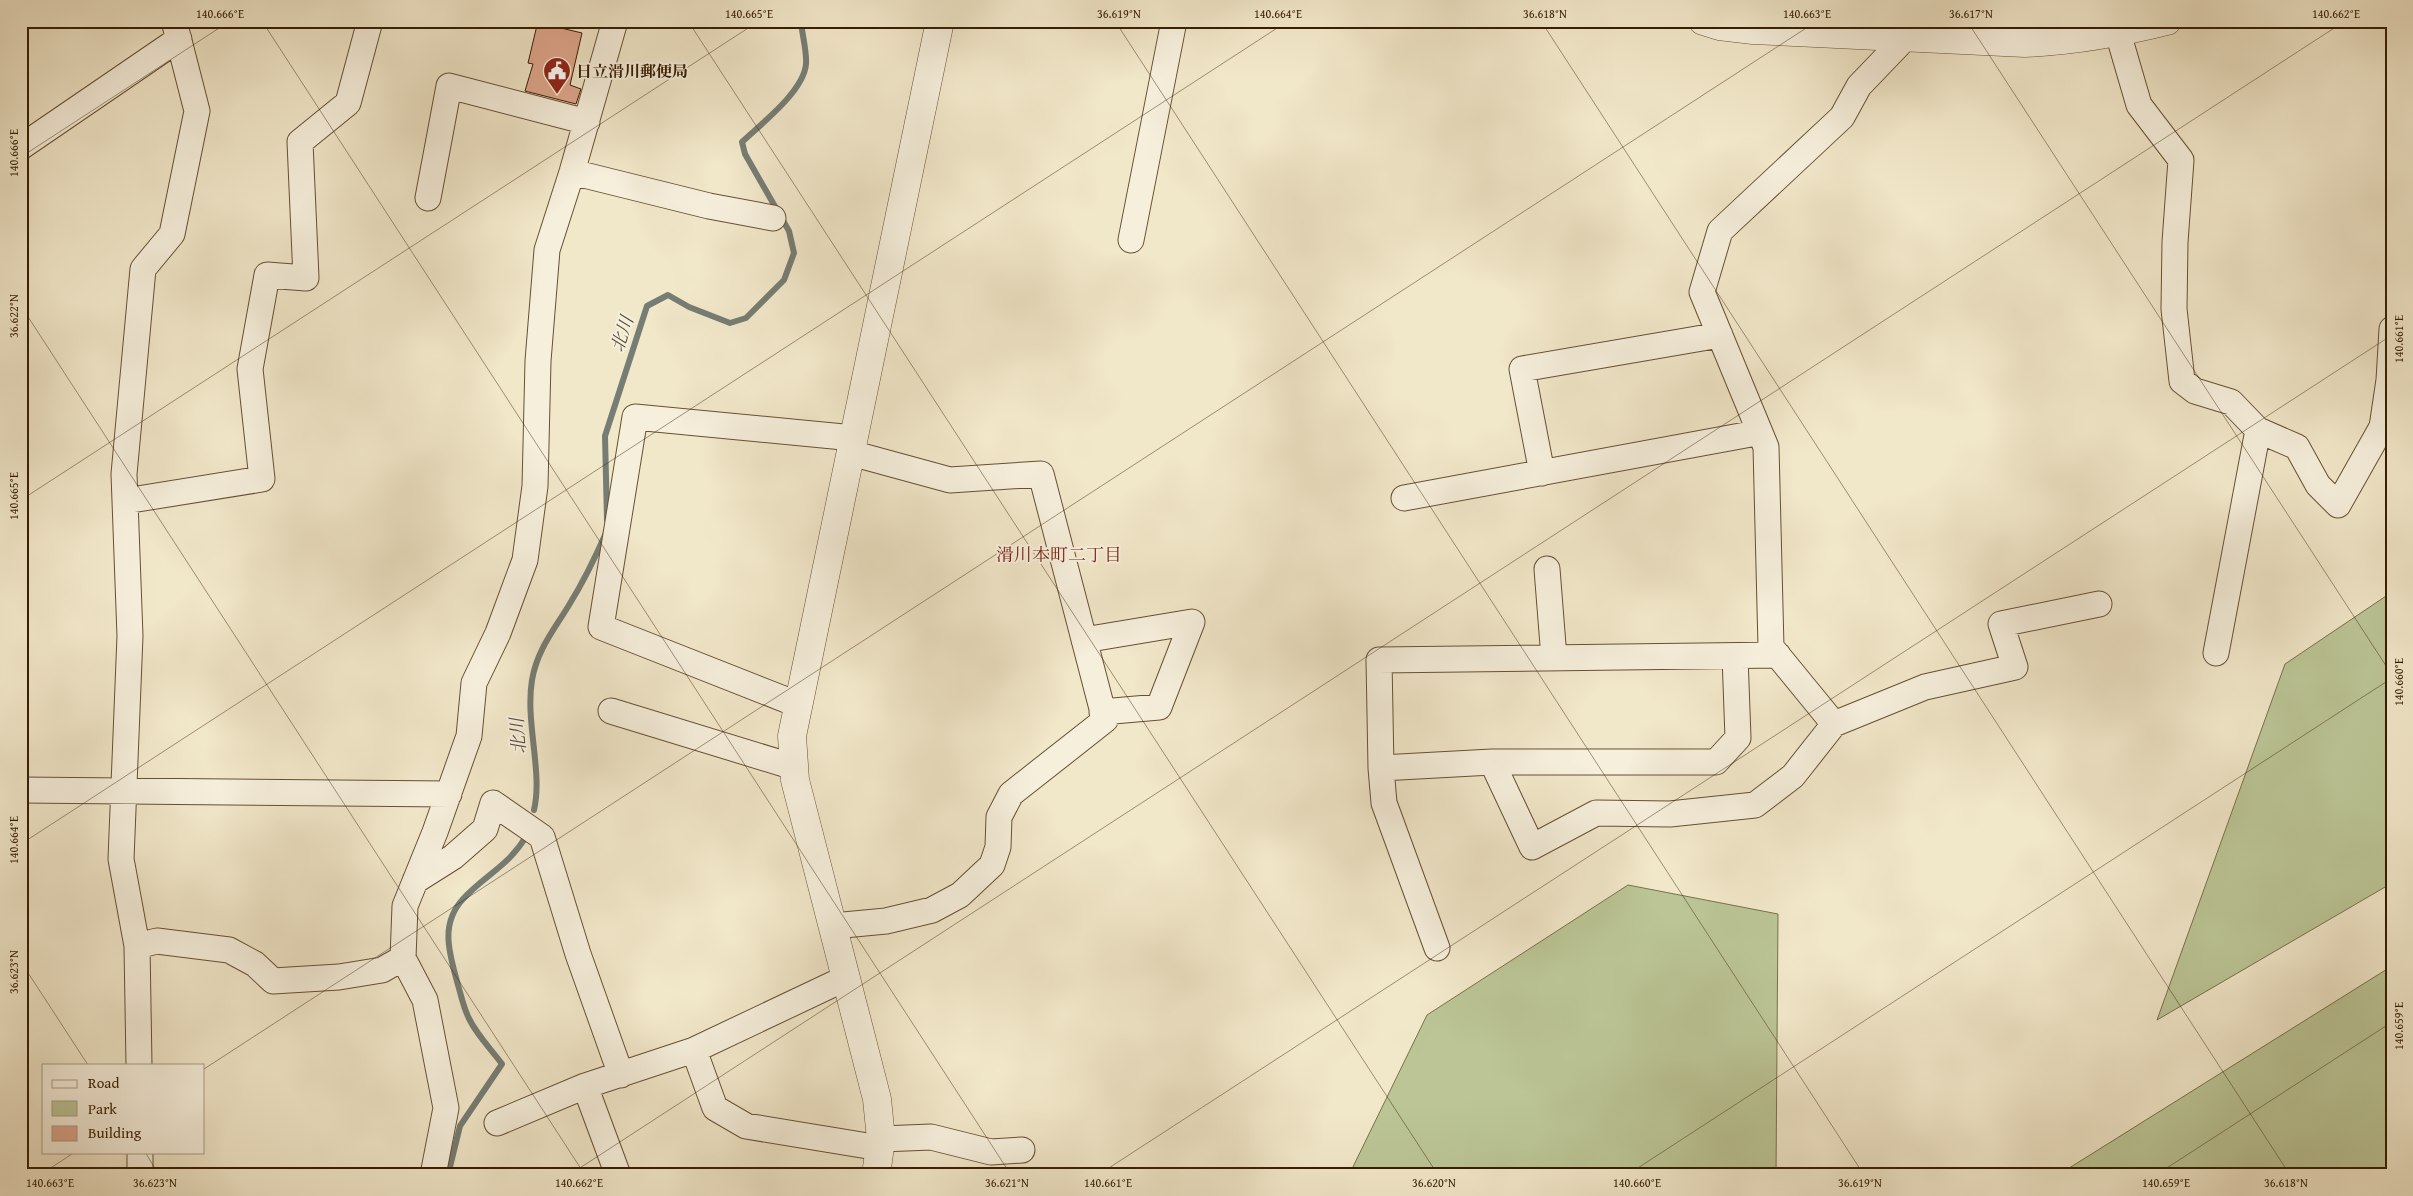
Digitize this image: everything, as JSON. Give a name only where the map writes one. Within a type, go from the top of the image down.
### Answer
[{"type":"street","points":[[124,501],[262,479],[250,369],[267,276],[306,278],[300,142],[348,103],[370,21]]},
{"type":"street","points":[[433,1175],[446,1108],[425,1000],[403,958],[404,906],[449,794],[469,736],[474,683],[498,633],[525,560],[535,486],[538,362],[547,250],[587,122],[615,21]]},
{"type":"street","points":[[876,1175],[880,1144],[877,1099],[795,780],[792,736],[940,21]]},
{"type":"street","points":[[1131,240],[1174,21]]},
{"type":"street","points":[[1702,21],[1719,26],[1753,30],[1909,29],[2025,43],[2070,41],[2117,27],[2167,21]]},
{"type":"street","points":[[2117,27],[2139,105],[2181,160],[2174,242],[2174,309],[2182,381],[2195,391],[2231,402],[2258,430],[2297,447],[2318,485],[2338,505],[2382,427],[2389,380],[2392,329]]},
{"type":"street","points":[[1834,724],[1771,647],[1766,448],[1702,292],[1720,231],[1842,118],[1859,86],[1909,29]]},
{"type":"street","points":[[21,147],[177,30],[197,111],[172,234],[143,268],[124,474],[130,636],[121,859],[138,946],[139,1064]]},
{"type":"street","points":[[428,198],[450,86],[587,122]]},
{"type":"street","points":[[572,172],[709,206],[772,218]]},
{"type":"street","points":[[1542,473],[1522,369],[1720,335]]},
{"type":"street","points":[[799,705],[601,627],[635,416],[853,445],[950,480],[1041,474],[1104,720],[1012,794],[999,818],[998,847],[992,865],[960,895],[932,910],[886,920],[832,926]]},
{"type":"street","points":[[2216,653],[2258,430]]},
{"type":"street","points":[[1404,498],[1750,434]]},
{"type":"street","points":[[1547,569],[1554,658]]},
{"type":"street","points":[[1492,762],[1532,847],[1596,813],[1670,814],[1755,806],[1793,776],[1834,724],[1925,687],[2015,667],[2001,624],[2099,604]]},
{"type":"street","points":[[1084,640],[1192,622],[1159,707],[1102,712]]},
{"type":"street","points":[[1438,948],[1384,803],[1381,768],[1379,660],[1778,655]]},
{"type":"street","points":[[1381,768],[1492,762],[1716,762],[1738,738],[1735,656]]},
{"type":"street","points":[[611,711],[794,767]]},
{"type":"street","points":[[21,790],[449,794]]},
{"type":"street","points":[[415,880],[453,857],[484,829],[493,803],[542,836],[578,954],[621,1075]]},
{"type":"street","points":[[138,946],[157,941],[229,950],[255,964],[273,981],[339,977],[382,970],[403,958]]},
{"type":"street","points":[[498,1123],[585,1086],[694,1050],[846,978]]},
{"type":"street","points":[[694,1050],[715,1108],[746,1126],[880,1144],[931,1137],[991,1152],[1022,1150]]},
{"type":"street","points":[[585,1086],[618,1175]]},
{"type":"street","points":[[140,1154],[140,1175]]},
{"type":"green space","points":[[2392,592],[2392,883],[2157,1020],[2285,664]]},
{"type":"green space","points":[[1628,885],[1778,914],[1776,1175],[1349,1175],[1427,1015]]},
{"type":"green space","points":[[2392,966],[2392,1175],[2058,1175]]},
{"type":"building","points":[[538,21],[563,21],[561,28],[582,33],[570,85],[581,89],[576,104],[525,91],[533,64],[528,63]]},
{"type":"waterway","name":"北川","points":[[607,520],[605,436],[647,306],[668,295],[689,307],[730,323],[746,318],[784,280],[794,253],[789,231],[745,154],[742,142],[770,117],[798,85],[806,64],[801,21]]},
{"type":"waterway","name":"北川","points":[[534,810],[536,780],[530,696],[534,669],[552,632],[580,587],[606,533]]},
{"type":"waterway","name":"北川","points":[[448,1175],[460,1126],[502,1064],[474,1027],[464,1007],[448,940],[451,919],[463,899],[504,863],[520,846],[527,835]]},
{"type":"place","name":"日立滑川郵便局","points":[[557,95]]},
{"type":"district","name":"滑川本町二丁目","points":[[1059,555]]}]
